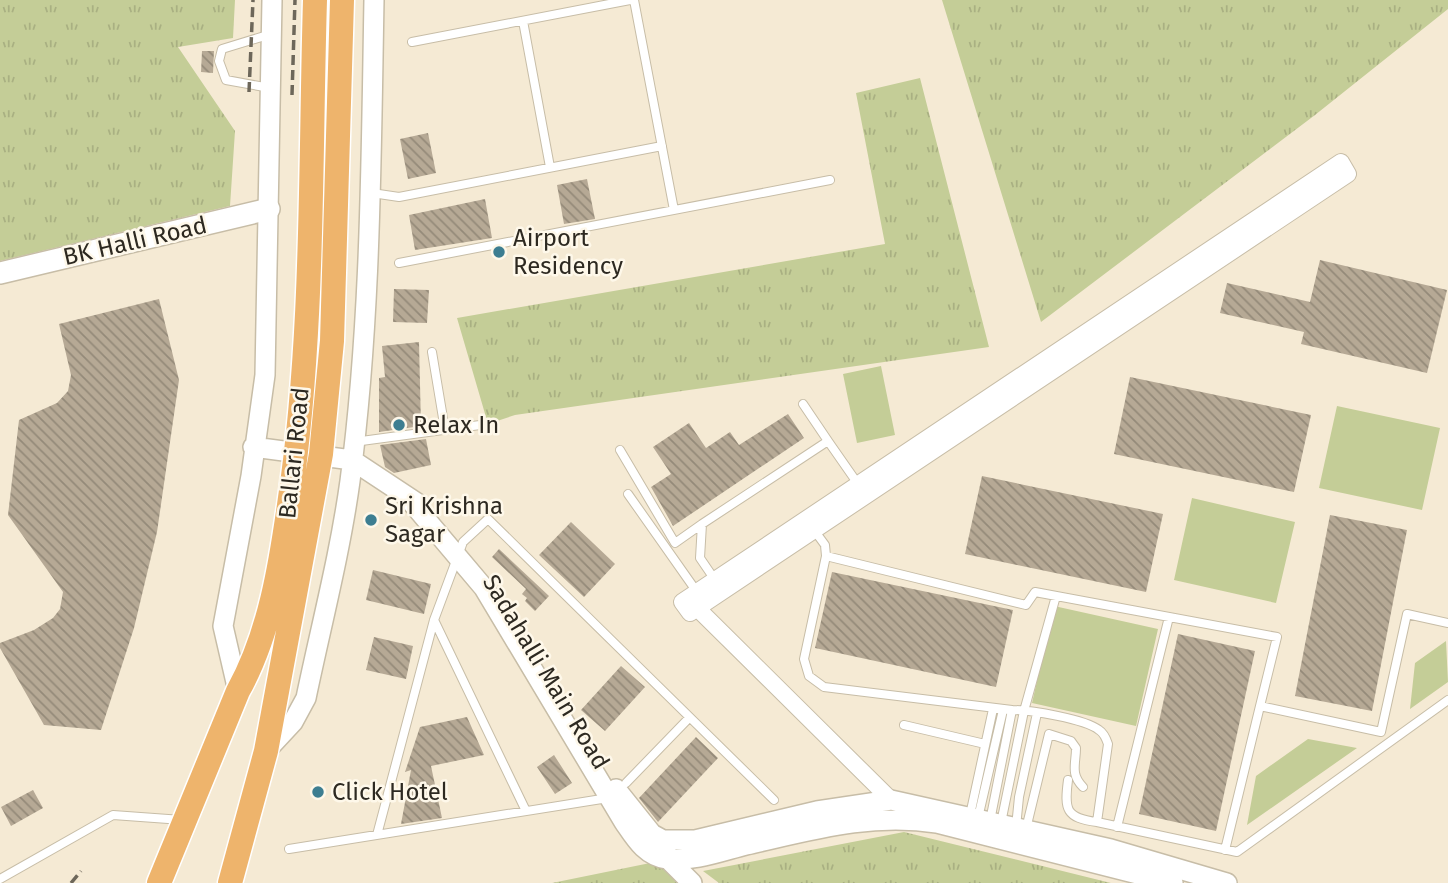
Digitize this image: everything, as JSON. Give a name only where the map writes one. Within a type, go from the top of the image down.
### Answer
[{"type":"highway","name":"Ballari Road","points":[[159,883],[238,691],[254,662],[285,537],[297,451],[307,319],[314,0]]},
{"type":"highway","name":"Ballari Road","points":[[230,883],[266,751],[321,454],[332,341],[342,0]]},
{"type":"main road","name":"BK Halli Road","points":[[0,273],[269,209]]},
{"type":"street","points":[[238,691],[223,626],[251,476],[265,375],[272,0]]},
{"type":"street","points":[[266,751],[293,722],[306,698],[335,561],[353,451],[372,193],[374,0]]},
{"type":"street","points":[[1344,168],[814,530],[690,608],[698,592],[715,580],[1344,168]]},
{"type":"street","points":[[253,447],[321,454],[353,451]]},
{"type":"street","name":"Sadahalli Main Road","points":[[353,451],[408,498],[420,515],[460,548],[584,748],[692,883]]},
{"type":"street","points":[[690,608],[891,800]]},
{"type":"street","name":"Sadahalli Main Road","points":[[584,748],[608,798],[642,848],[666,850]]},
{"type":"street","points":[[666,850],[695,840],[817,811],[891,800],[1111,849],[1227,883]]},
{"type":"street","points":[[666,850],[694,858],[816,829],[897,817],[988,822],[1173,883]]},
{"type":"lane","points":[[412,42],[632,0],[674,209]]},
{"type":"lane","points":[[523,21],[550,167]]},
{"type":"lane","points":[[270,88],[226,80],[219,61],[222,49],[229,45],[271,34]]},
{"type":"lane","points":[[372,193],[399,197],[662,146]]},
{"type":"lane","points":[[399,263],[830,180]]},
{"type":"lane","points":[[432,352],[444,430]]},
{"type":"lane","points":[[803,404],[858,484]]},
{"type":"lane","points":[[353,451],[444,430],[480,425]]},
{"type":"lane","points":[[667,548],[828,441]]},
{"type":"lane","points":[[621,450],[675,543]]},
{"type":"lane","points":[[628,494],[698,592]]},
{"type":"lane","points":[[377,835],[434,620],[460,548],[488,519],[774,800]]},
{"type":"lane","points":[[702,524],[700,558],[715,580]]},
{"type":"lane","points":[[814,530],[825,545],[826,556],[804,659],[809,676],[824,687],[1024,711],[1098,729],[1105,735],[1108,744],[1097,822]]},
{"type":"lane","points":[[826,556],[1026,605],[1035,592],[1277,637],[1225,850]]},
{"type":"lane","points":[[988,822],[1024,711],[1056,596]]},
{"type":"lane","points":[[1261,706],[1381,732],[1407,614],[1448,623]]},
{"type":"lane","points":[[1117,827],[1168,617]]},
{"type":"lane","points":[[434,620],[526,811]]},
{"type":"lane","points":[[1068,780],[1065,801],[1069,811],[1079,820],[1237,852],[1448,700]]},
{"type":"lane","points":[[988,822],[985,744],[993,709]]},
{"type":"lane","points":[[988,822],[1008,710]]},
{"type":"lane","points":[[988,822],[1019,797],[1037,713]]},
{"type":"lane","points":[[626,783],[689,718]]},
{"type":"lane","points":[[904,725],[985,744]]},
{"type":"lane","points":[[988,822],[1049,734],[1071,741],[1076,748],[1073,769],[1076,779],[1083,787]]},
{"type":"lane","points":[[289,849],[608,798]]},
{"type":"lane","points":[[0,879],[114,815],[185,821]]},
{"type":"green space","points":[[0,0],[235,0],[233,38],[178,47],[235,131],[230,206],[0,261]]},
{"type":"green space","points":[[942,0],[1448,0],[1448,9],[1315,115],[1041,322]]},
{"type":"green space","points":[[920,78],[989,347],[515,415],[488,424],[457,318],[885,244],[856,93]]},
{"type":"green space","points":[[881,366],[895,435],[857,443],[843,374]]},
{"type":"green space","points":[[1337,406],[1440,428],[1422,510],[1319,488]]},
{"type":"green space","points":[[1192,498],[1295,522],[1276,603],[1174,580]]},
{"type":"green space","points":[[1054,606],[1158,629],[1136,726],[1032,703]]},
{"type":"green space","points":[[1446,641],[1448,682],[1410,709],[1415,663]]},
{"type":"green space","points":[[1308,739],[1357,748],[1247,825],[1256,776]]},
{"type":"green space","points":[[904,832],[1111,883],[719,883],[703,871]]},
{"type":"green space","points":[[655,862],[679,883],[552,883]]},
{"type":"building","points":[[202,51],[214,51],[213,73],[201,72]]},
{"type":"building","points":[[428,133],[436,173],[408,179],[400,139]]},
{"type":"building","points":[[587,179],[595,219],[564,224],[557,185]]},
{"type":"building","points":[[485,199],[492,238],[415,250],[409,215]]},
{"type":"building","points":[[1320,260],[1447,290],[1427,373],[1301,344],[1304,332],[1220,313],[1227,283],[1310,302]]},
{"type":"building","points":[[394,289],[429,290],[427,323],[393,322]]},
{"type":"building","points":[[159,299],[179,380],[157,532],[134,628],[101,730],[44,725],[0,648],[0,643],[34,630],[53,618],[60,609],[63,592],[8,515],[19,420],[57,403],[68,391],[71,375],[59,324]]},
{"type":"building","points":[[419,342],[421,426],[379,432],[379,378],[385,377],[382,346]]},
{"type":"building","points":[[1130,377],[1311,415],[1294,492],[1114,454]]},
{"type":"building","points":[[788,414],[804,438],[673,526],[651,487],[671,474],[653,447],[689,423],[706,448],[730,432],[739,445]]},
{"type":"building","points":[[426,439],[431,465],[394,473],[385,467],[380,445]]},
{"type":"building","points":[[982,476],[1163,514],[1146,592],[965,554]]},
{"type":"building","points":[[1330,515],[1407,530],[1372,711],[1295,696]]},
{"type":"building","points":[[571,522],[615,564],[584,597],[539,555]]},
{"type":"building","points":[[499,549],[549,596],[535,611],[522,594],[526,589],[492,557]]},
{"type":"building","points":[[373,570],[431,584],[424,614],[366,600]]},
{"type":"building","points":[[832,572],[1013,610],[996,687],[815,648]]},
{"type":"building","points":[[1178,634],[1255,651],[1216,831],[1139,814]]},
{"type":"building","points":[[374,637],[413,646],[406,679],[366,670]]},
{"type":"building","points":[[621,666],[645,687],[605,731],[581,710]]},
{"type":"building","points":[[467,717],[484,755],[431,766],[442,818],[401,824],[411,770],[405,772],[420,727]]},
{"type":"building","points":[[696,737],[718,758],[658,822],[639,798]]},
{"type":"building","points":[[554,755],[572,783],[555,794],[537,767]]},
{"type":"building","points":[[33,790],[43,808],[11,826],[1,807]]},
{"type":"railway","points":[[249,92],[253,0]]},
{"type":"railway","points":[[292,95],[295,0]]},
{"type":"railway","points":[[71,883],[81,871]]},
{"type":"place","name":"Airport Residency","points":[[499,252]]},
{"type":"place","name":"Relax In","points":[[399,425]]},
{"type":"place","name":"Sri Krishna Sagar","points":[[371,520]]},
{"type":"place","name":"Click Hotel","points":[[318,792]]}]
